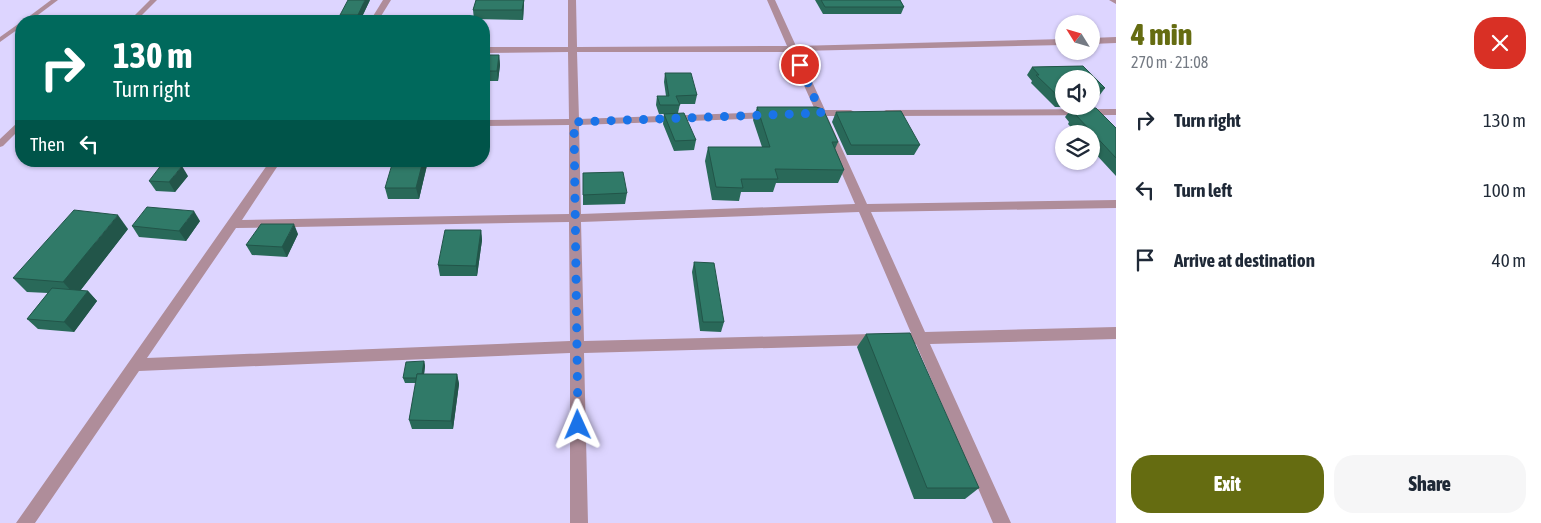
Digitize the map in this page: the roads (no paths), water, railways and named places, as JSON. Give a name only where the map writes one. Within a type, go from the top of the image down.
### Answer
[{"type":"street","points":[[377,15],[386,0]]},
{"type":"street","points":[[572,0],[580,523]]},
{"type":"street","points":[[771,0],[1002,523]]},
{"type":"street","points":[[1100,41],[1116,40]]},
{"type":"street","points":[[490,50],[793,49],[1055,42]]},
{"type":"street","points":[[802,114],[1116,112]]},
{"type":"street","points":[[490,123],[574,122],[782,114]]},
{"type":"street","points":[[25,523],[272,167]]},
{"type":"street","points":[[232,224],[575,218],[863,208],[1116,204]]},
{"type":"street","points":[[135,365],[577,347],[1116,333]]},
{"type":"lane","points":[[34,15],[55,0]]},
{"type":"lane","points":[[138,15],[154,0]]},
{"type":"lane","points":[[0,40],[15,29]]},
{"type":"lane","points":[[0,144],[15,130]]}]
